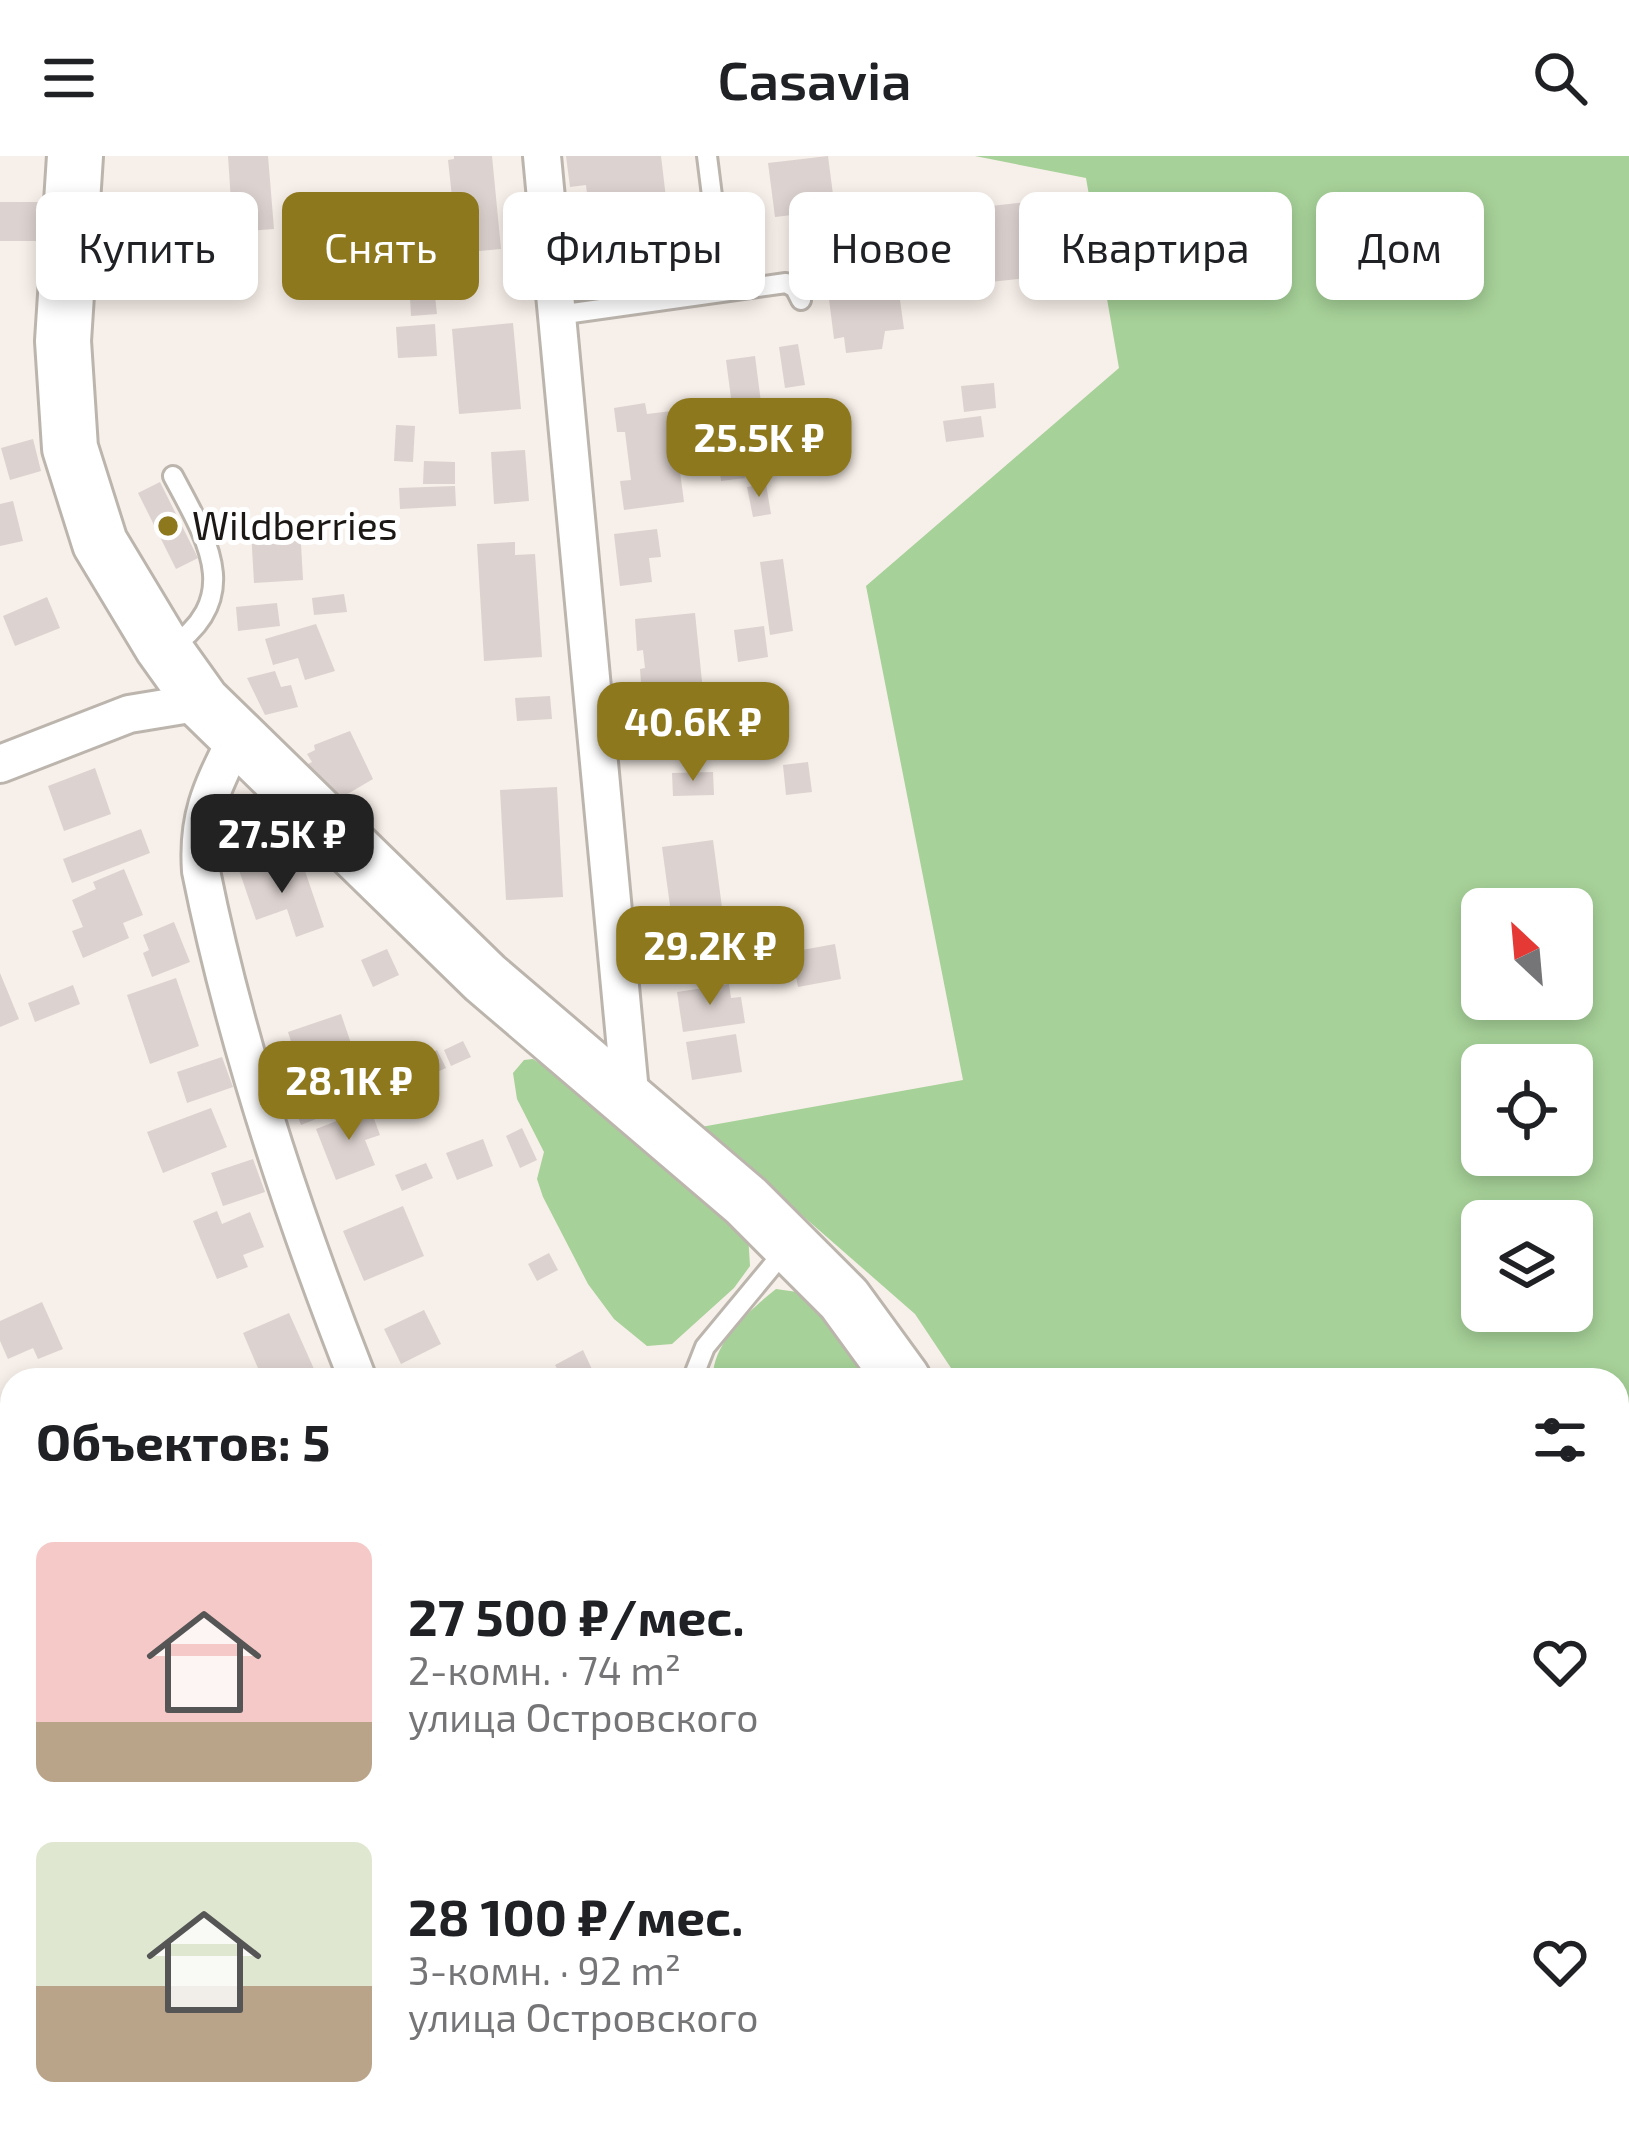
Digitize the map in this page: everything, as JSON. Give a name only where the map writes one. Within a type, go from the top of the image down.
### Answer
[{"type":"street","points":[[76,156],[63,341],[70,448],[100,543],[165,651],[220,719],[485,977],[790,1244],[844,1299],[894,1368]]},
{"type":"street","points":[[542,156],[631,1102]]},
{"type":"street","points":[[0,764],[129,714],[220,719]]},
{"type":"street","points":[[220,719],[199,837],[201,871],[274,1145],[310,1258],[353,1368]]},
{"type":"lane","points":[[707,156],[712,192]]},
{"type":"lane","points":[[558,315],[662,300]]},
{"type":"lane","points":[[165,651],[188,636],[209,609],[213,594],[211,554],[173,476]]},
{"type":"lane","points":[[697,1368],[705,1346],[790,1244]]},
{"type":"green space","points":[[975,156],[1629,156],[1629,1368],[951,1368],[915,1314],[701,1127],[963,1080],[866,586],[1119,368],[1107,300],[1292,300],[1292,192],[1088,192],[1086,178]]},
{"type":"green space","points":[[533,1059],[589,1096],[748,1234],[750,1266],[734,1288],[672,1344],[647,1346],[614,1319],[588,1284],[543,1197],[537,1179],[544,1152],[517,1099],[513,1073],[524,1060]]},
{"type":"green space","points":[[776,1289],[811,1294],[868,1368],[714,1368],[725,1340]]},
{"type":"building","points":[[228,156],[268,156],[274,229],[258,230],[258,192],[230,192]]},
{"type":"building","points":[[492,156],[501,249],[479,251],[479,192],[451,192],[448,160]]},
{"type":"building","points":[[566,156],[661,156],[665,192],[587,192],[586,185],[570,187]]},
{"type":"building","points":[[828,156],[833,192],[789,192],[789,215],[775,217],[768,163]]},
{"type":"building","points":[[0,202],[36,202],[36,241],[0,241]]},
{"type":"building","points":[[1019,203],[1019,279],[995,282],[995,206]]},
{"type":"building","points":[[410,300],[435,300],[437,314],[411,316]]},
{"type":"building","points":[[829,300],[900,300],[904,329],[885,331],[882,349],[846,353],[844,337],[834,339]]},
{"type":"building","points":[[513,323],[521,409],[459,414],[452,329]]},
{"type":"building","points":[[435,324],[437,356],[398,358],[396,327]]},
{"type":"building","points":[[798,344],[805,385],[785,388],[779,347]]},
{"type":"building","points":[[755,356],[764,426],[736,431],[733,417],[716,420],[713,401],[731,398],[726,360]]},
{"type":"building","points":[[994,383],[996,408],[964,412],[961,386]]},
{"type":"building","points":[[787,399],[791,423],[769,426],[765,403]]},
{"type":"building","points":[[645,403],[647,414],[672,411],[684,502],[624,510],[620,481],[631,480],[625,432],[617,432],[614,408]]},
{"type":"building","points":[[981,416],[984,437],[946,442],[943,421]]},
{"type":"building","points":[[396,425],[415,426],[413,462],[394,461]]},
{"type":"building","points":[[739,435],[745,478],[721,481],[716,438]]},
{"type":"building","points":[[33,439],[41,471],[10,480],[1,448]]},
{"type":"building","points":[[525,450],[529,501],[494,504],[491,452]]},
{"type":"building","points":[[424,461],[455,462],[455,484],[423,484]]},
{"type":"building","name":"Wildberries","points":[[160,482],[198,558],[176,569],[138,493]]},
{"type":"building","points":[[766,484],[771,514],[753,517],[747,487]]},
{"type":"building","points":[[455,486],[456,506],[400,509],[399,488]]},
{"type":"building","points":[[13,501],[23,541],[0,546],[0,504]]},
{"type":"building","points":[[300,527],[303,580],[254,583],[251,530]]},
{"type":"building","points":[[657,529],[661,557],[649,558],[652,582],[620,586],[614,534]]},
{"type":"building","points":[[515,542],[515,555],[535,554],[542,657],[484,661],[477,544]]},
{"type":"building","points":[[783,559],[793,631],[770,635],[760,562]]},
{"type":"building","points":[[344,594],[347,612],[314,615],[312,598]]},
{"type":"building","points":[[47,597],[60,628],[15,646],[3,616]]},
{"type":"building","points":[[277,603],[280,626],[238,631],[236,607]]},
{"type":"building","points":[[695,613],[703,691],[642,697],[640,669],[645,668],[643,650],[637,651],[635,619]]},
{"type":"building","points":[[316,624],[335,671],[305,680],[298,658],[273,665],[265,639]]},
{"type":"building","points":[[764,626],[768,657],[738,662],[734,630]]},
{"type":"building","points":[[275,671],[281,687],[291,685],[298,707],[265,715],[247,678]]},
{"type":"building","points":[[550,696],[552,719],[517,721],[515,698]]},
{"type":"building","points":[[350,731],[373,779],[334,802],[304,766],[312,762],[307,754],[315,750],[314,745]]},
{"type":"building","points":[[808,762],[812,792],[786,795],[783,765]]},
{"type":"building","points":[[95,768],[111,814],[64,831],[48,786]]},
{"type":"building","points":[[713,772],[714,795],[673,796],[672,773]]},
{"type":"building","points":[[557,787],[563,897],[506,900],[500,790]]},
{"type":"building","points":[[141,829],[150,853],[72,883],[63,859]]},
{"type":"building","points":[[713,840],[730,967],[699,971],[696,948],[676,950],[662,847]]},
{"type":"building","points":[[270,859],[276,875],[303,865],[324,927],[296,937],[287,909],[256,920],[239,870]]},
{"type":"building","points":[[124,869],[143,915],[123,923],[129,938],[83,958],[72,931],[83,927],[72,900],[96,889],[93,882]]},
{"type":"building","points":[[174,922],[190,962],[152,977],[143,953],[149,950],[143,935]]},
{"type":"building","points":[[835,944],[841,979],[798,987],[791,952]]},
{"type":"building","points":[[387,949],[399,975],[373,987],[361,960]]},
{"type":"building","points":[[0,973],[19,1019],[0,1027]]},
{"type":"building","points":[[176,978],[199,1046],[150,1064],[127,995]]},
{"type":"building","points":[[729,984],[731,998],[741,997],[745,1023],[683,1032],[677,992]]},
{"type":"building","points":[[73,985],[80,1004],[35,1022],[28,1003]]},
{"type":"building","points":[[341,1014],[355,1055],[333,1062],[332,1055],[299,1067],[288,1032]]},
{"type":"building","points":[[736,1034],[742,1072],[692,1080],[686,1042]]},
{"type":"building","points":[[463,1041],[471,1057],[451,1066],[444,1050]]},
{"type":"building","points":[[437,1050],[446,1068],[424,1078],[416,1061]]},
{"type":"building","points":[[222,1057],[233,1087],[187,1103],[177,1072]]},
{"type":"building","points":[[334,1073],[340,1089],[330,1093],[336,1111],[301,1125],[288,1090]]},
{"type":"building","points":[[211,1108],[227,1147],[163,1173],[147,1132]]},
{"type":"building","points":[[370,1108],[380,1135],[365,1140],[375,1165],[336,1180],[316,1129]]},
{"type":"building","points":[[522,1128],[537,1160],[520,1168],[506,1136]]},
{"type":"building","points":[[483,1139],[493,1166],[457,1180],[446,1153]]},
{"type":"building","points":[[253,1159],[265,1192],[223,1206],[211,1173]]},
{"type":"building","points":[[426,1163],[433,1178],[402,1191],[395,1175]]},
{"type":"building","points":[[403,1206],[424,1256],[364,1281],[343,1231]]},
{"type":"building","points":[[217,1211],[222,1224],[250,1212],[264,1247],[243,1255],[248,1267],[217,1279],[193,1221]]},
{"type":"building","points":[[549,1253],[558,1270],[537,1281],[528,1264]]},
{"type":"building","points":[[42,1302],[63,1349],[38,1359],[33,1348],[8,1359],[0,1341],[0,1321]]},
{"type":"building","points":[[424,1310],[441,1344],[401,1364],[384,1329]]},
{"type":"building","points":[[289,1313],[314,1368],[258,1368],[243,1333]]},
{"type":"building","points":[[583,1350],[591,1368],[557,1368]]},
{"type":"place","name":"Wildberries","points":[[168,526]]}]
